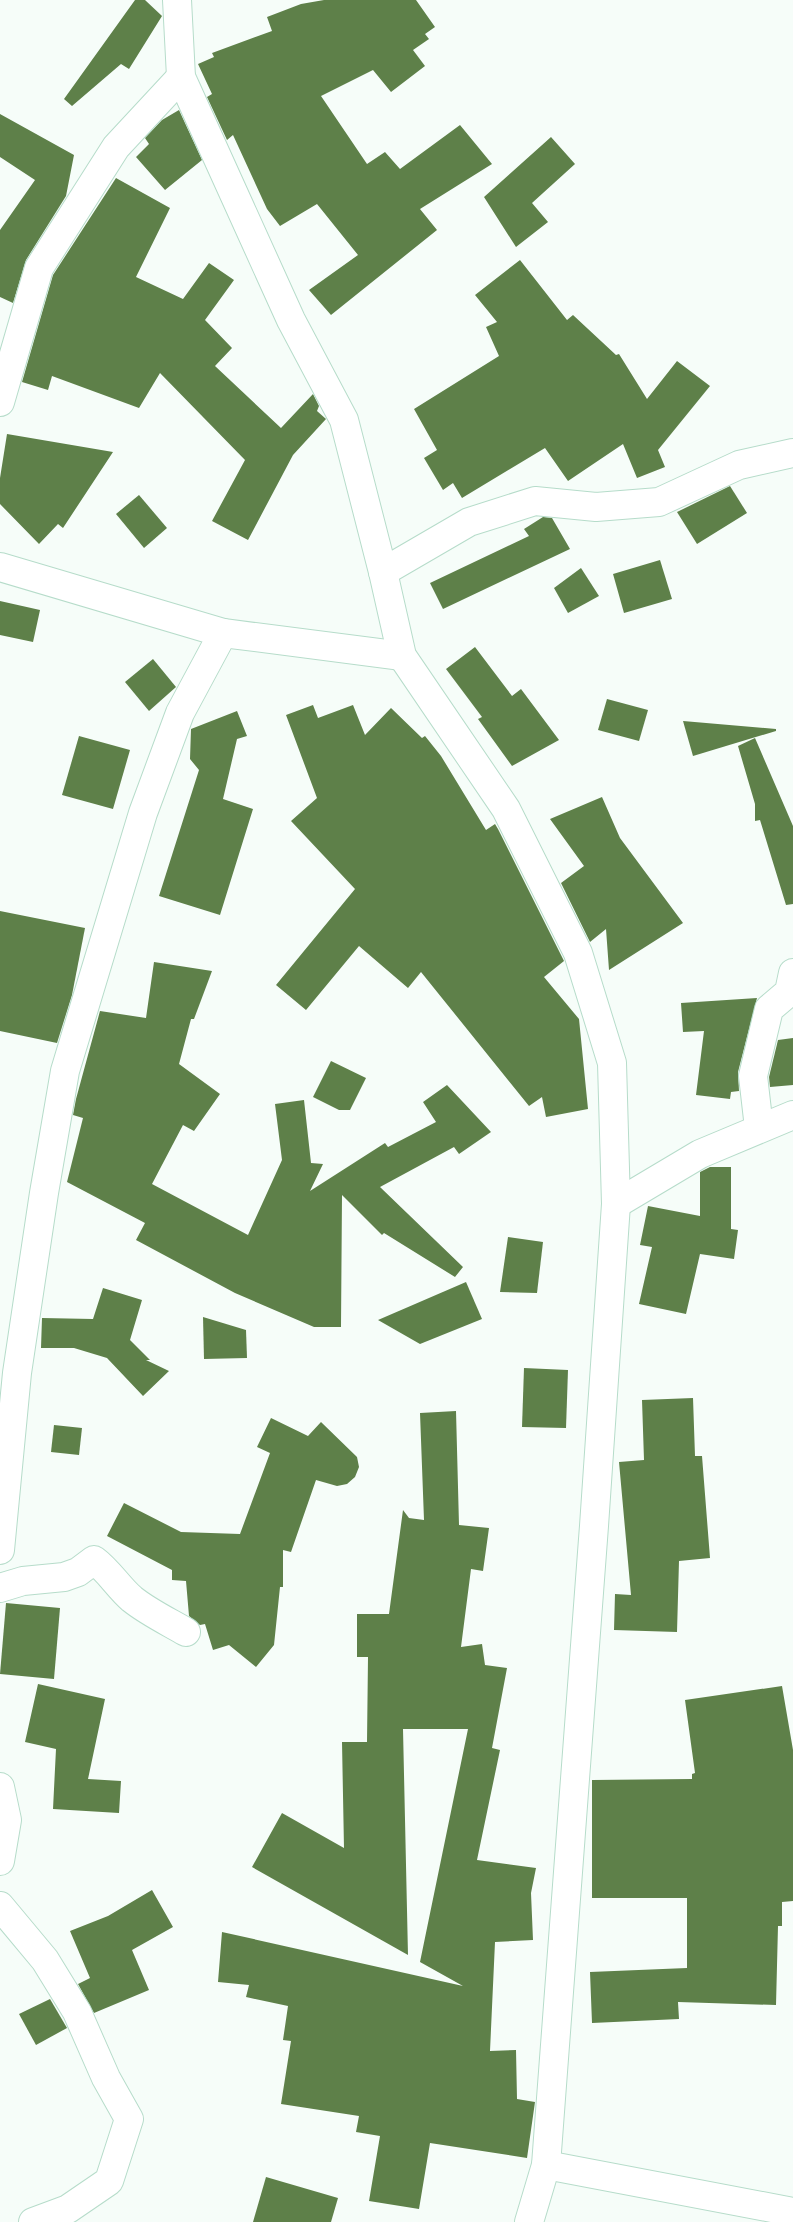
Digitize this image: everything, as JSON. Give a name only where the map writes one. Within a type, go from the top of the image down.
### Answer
[{"type":"street","points":[[177,0],[181,77],[291,320],[344,420],[383,572],[402,656],[506,809],[578,953],[612,1063],[616,1204],[594,1526],[546,2165],[529,2222]]},
{"type":"street","points":[[0,402],[39,268],[116,147],[181,77]]},
{"type":"street","points":[[383,572],[469,522],[535,501],[596,507],[659,502],[739,465],[793,453]]},
{"type":"street","points":[[0,567],[223,634],[402,656]]},
{"type":"street","points":[[0,1550],[17,1373],[44,1193],[65,1071],[146,804],[180,713],[223,634]]},
{"type":"street","points":[[759,1128],[753,1076],[768,1009],[792,985]]},
{"type":"street","points":[[616,1204],[700,1154],[793,1115]]},
{"type":"street","points":[[0,1588],[23,1581],[64,1578],[78,1572],[94,1560],[105,1568],[115,1582],[133,1599],[186,1632]]},
{"type":"street","points":[[0,1787],[7,1820],[0,1861]]},
{"type":"street","points":[[0,1906],[45,1960],[77,2012],[106,2078],[129,2119],[109,2181],[68,2209],[33,2222]]},
{"type":"street","points":[[546,2165],[793,2212]]},
{"type":"building","points":[[135,0],[145,0],[162,16],[129,69],[121,64],[72,106],[64,99]]},
{"type":"building","points":[[324,0],[416,0],[435,27],[425,34],[429,39],[413,50],[425,66],[391,92],[373,70],[321,96],[367,164],[385,152],[400,169],[460,125],[492,164],[420,209],[437,230],[331,315],[309,290],[358,255],[317,204],[280,226],[267,209],[233,135],[227,140],[207,97],[212,94],[198,64],[214,57],[212,53],[272,31],[267,17],[301,4]]},
{"type":"building","points":[[179,110],[202,160],[165,190],[136,157],[149,144],[145,138],[162,120]]},
{"type":"building","points":[[0,114],[74,155],[66,196],[26,260],[13,303],[0,297],[0,230],[35,180],[0,157]]},
{"type":"building","points":[[551,137],[575,164],[532,203],[548,222],[516,247],[484,197]]},
{"type":"building","points":[[116,178],[170,208],[136,277],[183,299],[209,263],[234,280],[205,320],[232,348],[215,366],[281,428],[313,394],[319,406],[317,411],[326,419],[293,455],[248,540],[212,521],[245,460],[160,373],[139,408],[52,376],[48,390],[22,382],[53,275]]},
{"type":"building","points":[[520,260],[567,320],[573,315],[616,355],[619,354],[647,399],[677,361],[710,386],[658,450],[665,467],[637,478],[623,444],[568,481],[545,448],[462,498],[453,483],[443,490],[424,458],[437,450],[414,409],[499,356],[486,327],[497,322],[475,295]]},
{"type":"building","points":[[7,434],[113,452],[63,528],[58,524],[39,544],[0,504],[0,478]]},
{"type":"building","points":[[730,486],[747,513],[697,544],[677,512]]},
{"type":"building","points":[[139,495],[167,528],[144,548],[116,514]]},
{"type":"building","points":[[543,517],[552,518],[570,549],[443,609],[430,583],[529,536],[524,529]]},
{"type":"building","points":[[660,560],[672,599],[624,613],[613,574]]},
{"type":"building","points":[[581,568],[599,596],[568,613],[554,588]]},
{"type":"building","points":[[0,601],[40,610],[33,642],[0,635]]},
{"type":"building","points":[[475,647],[512,696],[521,689],[559,740],[512,766],[478,719],[482,717],[446,669]]},
{"type":"building","points":[[153,659],[176,687],[149,711],[125,682]]},
{"type":"building","points":[[607,699],[648,710],[639,741],[598,730]]},
{"type":"building","points":[[313,705],[318,718],[353,705],[365,735],[391,708],[422,738],[425,736],[441,756],[486,830],[495,824],[564,961],[544,977],[579,1019],[588,1109],[546,1117],[542,1097],[529,1106],[421,972],[408,988],[359,946],[306,1010],[276,985],[355,889],[291,821],[317,798],[286,715]]},
{"type":"building","points":[[237,711],[247,736],[237,739],[223,799],[253,809],[220,915],[159,896],[199,770],[190,759],[191,729]]},
{"type":"building","points":[[683,721],[776,729],[776,731],[693,756]]},
{"type":"building","points":[[79,736],[130,750],[113,809],[62,795]]},
{"type":"building","points":[[755,738],[793,826],[793,904],[786,905],[760,820],[755,821],[755,804],[738,746]]},
{"type":"building","points":[[602,797],[620,838],[683,923],[609,970],[606,929],[590,942],[561,883],[584,866],[550,819]]},
{"type":"building","points":[[0,911],[85,928],[72,995],[57,1043],[0,1031]]},
{"type":"building","points":[[154,962],[212,971],[194,1019],[191,1019],[179,1064],[220,1094],[194,1131],[183,1125],[152,1184],[248,1235],[282,1160],[275,1104],[304,1100],[311,1163],[323,1164],[310,1191],[385,1143],[388,1147],[436,1122],[423,1102],[447,1085],[491,1132],[459,1154],[454,1147],[380,1187],[463,1267],[455,1277],[384,1233],[382,1235],[342,1195],[341,1327],[314,1327],[235,1293],[136,1240],[145,1223],[67,1182],[83,1118],[73,1115],[76,1099],[100,1011],[146,1018]]},
{"type":"building","points":[[757,998],[738,1072],[739,1091],[731,1092],[730,1099],[696,1095],[704,1031],[683,1032],[681,1003]]},
{"type":"building","points":[[793,1038],[793,1085],[770,1087],[769,1077],[778,1040]]},
{"type":"building","points":[[331,1061],[366,1078],[350,1110],[339,1110],[313,1097]]},
{"type":"building","points":[[710,1167],[731,1167],[731,1229],[738,1230],[734,1259],[700,1254],[686,1314],[639,1304],[652,1247],[640,1245],[648,1206],[700,1216],[700,1172]]},
{"type":"building","points":[[508,1237],[543,1242],[537,1293],[500,1292]]},
{"type":"building","points":[[466,1282],[482,1319],[420,1344],[378,1320]]},
{"type":"building","points":[[103,1288],[142,1300],[130,1340],[150,1360],[146,1360],[169,1371],[143,1396],[107,1358],[74,1348],[41,1348],[42,1318],[93,1319]]},
{"type":"building","points":[[203,1317],[246,1330],[247,1358],[204,1359]]},
{"type":"building","points":[[524,1368],[568,1370],[566,1428],[522,1427]]},
{"type":"building","points":[[693,1398],[695,1456],[702,1456],[710,1558],[679,1561],[677,1632],[614,1630],[615,1594],[631,1595],[619,1462],[644,1460],[642,1400]]},
{"type":"building","points":[[456,1411],[459,1525],[489,1528],[483,1571],[471,1569],[461,1647],[482,1644],[485,1665],[507,1668],[492,1748],[500,1750],[477,1860],[536,1868],[531,1893],[533,1940],[495,1942],[490,2051],[516,2050],[517,2099],[535,2102],[527,2158],[430,2143],[419,2209],[369,2201],[380,2136],[356,2132],[359,2116],[281,2104],[291,2041],[283,2040],[288,2006],[246,1997],[249,1985],[218,1982],[222,1932],[463,1986],[420,1962],[468,1729],[403,1729],[408,1955],[252,1867],[282,1813],[344,1848],[342,1742],[367,1742],[368,1657],[357,1657],[357,1614],[389,1614],[403,1510],[409,1518],[424,1520],[420,1413]]},
{"type":"building","points":[[271,1418],[308,1436],[321,1422],[357,1457],[359,1467],[355,1477],[347,1484],[337,1486],[316,1480],[291,1552],[283,1550],[283,1587],[280,1587],[274,1645],[256,1667],[229,1645],[213,1650],[205,1624],[200,1625],[189,1616],[186,1581],[172,1580],[172,1570],[107,1536],[124,1503],[181,1532],[240,1534],[270,1453],[257,1447]]},
{"type":"building","points":[[54,1425],[82,1428],[79,1455],[51,1452]]},
{"type":"building","points":[[6,1603],[60,1608],[54,1679],[0,1674]]},
{"type":"building","points":[[38,1684],[105,1699],[88,1779],[121,1781],[119,1813],[53,1809],[56,1749],[25,1742]]},
{"type":"building","points":[[782,1686],[793,1750],[793,1901],[782,1902],[782,1926],[778,1926],[776,2005],[678,2002],[679,2019],[592,2023],[590,1972],[687,1968],[687,1898],[592,1898],[592,1780],[692,1779],[692,1774],[695,1773],[685,1700]]},
{"type":"building","points":[[152,1890],[173,1927],[132,1950],[149,1990],[94,2013],[78,1984],[90,1978],[70,1931],[108,1916]]},
{"type":"building","points":[[50,1999],[67,2028],[36,2045],[19,2014]]},
{"type":"building","points":[[266,2177],[338,2198],[331,2222],[253,2222]]}]
